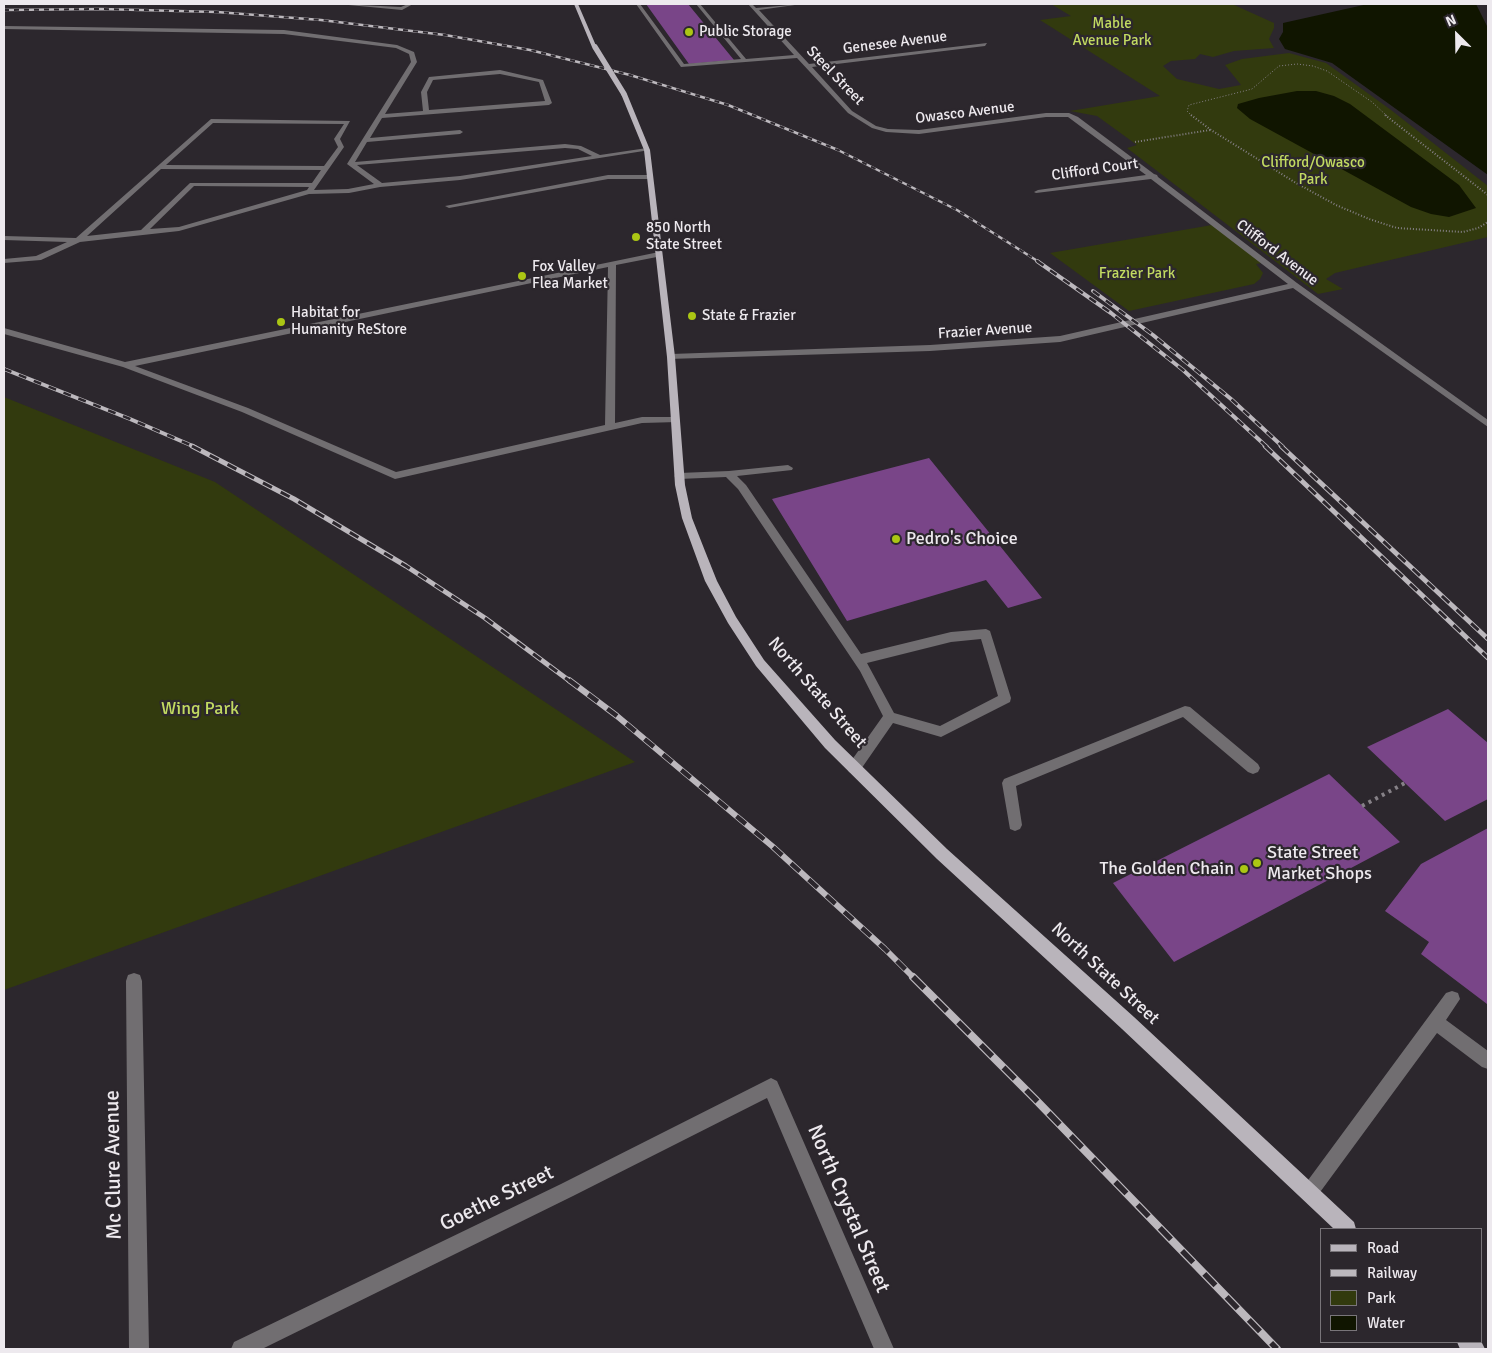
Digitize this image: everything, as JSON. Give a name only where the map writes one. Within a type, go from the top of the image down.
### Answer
[{"type":"main road","name":"North State Street","points":[[576,4],[595,47],[624,94],[647,150],[672,357],[679,476],[687,518],[711,581],[732,620],[765,669],[830,744],[854,768],[942,854],[1346,1228]]},
{"type":"street","points":[[340,4],[402,9],[411,4]]},
{"type":"street","points":[[638,4],[683,66],[798,56]]},
{"type":"street","points":[[698,4],[745,61]]},
{"type":"street","name":"Steel Street","points":[[750,4],[850,112],[874,127],[888,131]]},
{"type":"street","points":[[756,9],[800,4]]},
{"type":"street","points":[[4,27],[284,32],[397,47],[412,53],[414,62],[350,164]]},
{"type":"street","name":"Genesee Avenue","points":[[808,66],[985,44]]},
{"type":"street","points":[[380,116],[548,103],[541,81],[500,72],[465,74],[431,78],[424,92],[426,112]]},
{"type":"street","name":"Owasco Avenue","points":[[888,131],[918,132],[1046,114]]},
{"type":"street","name":"Clifford Avenue","points":[[1046,114],[1069,115],[1076,118],[1155,176],[1294,284],[1488,424]]},
{"type":"street","points":[[4,238],[78,240],[179,229],[312,188],[341,147],[337,139],[348,122],[211,121],[78,240],[38,258],[4,261]]},
{"type":"street","points":[[365,140],[460,132]]},
{"type":"street","points":[[500,142],[503,161]]},
{"type":"street","points":[[142,232],[192,184],[312,188],[349,192],[358,188],[380,185],[423,182],[565,146],[579,147],[599,158]]},
{"type":"street","points":[[350,164],[599,158],[647,150]]},
{"type":"street","points":[[350,164],[370,176],[380,185]]},
{"type":"street","points":[[161,167],[327,168]]},
{"type":"street","points":[[190,167],[192,184]]},
{"type":"street","name":"Clifford Court","points":[[1038,192],[1155,176]]},
{"type":"street","points":[[449,206],[608,177],[650,177]]},
{"type":"street","points":[[125,365],[659,254]]},
{"type":"street","points":[[610,427],[612,264]]},
{"type":"street","name":"Frazier Avenue","points":[[672,357],[930,348],[1060,339],[1294,284]]},
{"type":"street","points":[[4,331],[125,365],[245,410],[395,476],[642,420],[675,420]]},
{"type":"street","points":[[679,476],[729,474],[788,468]]},
{"type":"street","points":[[729,474],[742,487],[858,660],[890,717],[940,732],[1005,698],[986,634],[950,637],[858,660]]},
{"type":"street","points":[[1015,825],[1009,783],[1185,711],[1253,768]]},
{"type":"street","points":[[854,768],[890,717]]},
{"type":"street","name":"Mc Clure Avenue","points":[[134,981],[139,1349]]},
{"type":"street","points":[[1309,1193],[1452,999]]},
{"type":"street","points":[[1435,1022],[1488,1061]]},
{"type":"street","name":"Goethe Street","points":[[241,1349],[567,1190],[771,1087]]},
{"type":"street","name":"North Crystal Street","points":[[771,1087],[884,1349]]},
{"type":"path","points":[[1488,195],[1384,114],[1372,102],[1336,77],[1313,66],[1297,64],[1279,66],[1252,89],[1189,105],[1187,111],[1211,130],[1296,182],[1336,205],[1369,219],[1396,228],[1463,232],[1478,228],[1488,222]]},
{"type":"path","points":[[1114,146],[1211,130]]},
{"type":"path","points":[[1362,806],[1405,783]]},
{"type":"green space","name":"Clifford/Owasco Park","points":[[1051,4],[1232,4],[1274,23],[1269,39],[1274,48],[1234,51],[1213,57],[1200,54],[1195,59],[1171,61],[1163,66],[1177,79],[1219,89],[1241,85],[1225,65],[1242,59],[1289,53],[1326,63],[1391,110],[1488,186],[1488,237],[1335,273],[1326,279],[1343,289],[1318,294],[1127,148],[1137,145],[1097,116],[1070,111],[1160,96],[1040,20],[1071,16]]},
{"type":"green space","name":"Frazier Park","points":[[1212,225],[1262,263],[1256,264],[1263,273],[1254,284],[1129,311],[1050,253]]},
{"type":"green space","name":"Wing Park","points":[[4,397],[215,482],[635,762],[4,990]]},
{"type":"water","points":[[1368,4],[1476,4],[1488,28],[1488,175],[1332,63],[1285,49],[1279,39],[1283,32],[1283,23]]},
{"type":"water","points":[[1297,91],[1316,91],[1334,96],[1350,104],[1459,185],[1476,208],[1449,217],[1431,214],[1411,207],[1250,119],[1237,108],[1238,104],[1259,98]]},
{"type":"building","name":"Public Storage","points":[[646,4],[688,4],[734,60],[689,64]]},
{"type":"building","name":"Pedro's Choice","points":[[929,458],[1042,598],[1008,608],[986,580],[847,621],[772,499]]},
{"type":"building","points":[[1448,709],[1488,743],[1488,799],[1445,821],[1367,747]]},
{"type":"building","name":"State Street Market Shops","points":[[1329,774],[1400,842],[1174,962],[1113,883]]},
{"type":"building","points":[[1488,828],[1487,1004],[1421,954],[1429,942],[1385,911],[1421,864]]},
{"type":"railway","points":[[4,10],[101,9],[217,12],[321,20],[445,35],[530,50],[630,75],[728,105],[838,150],[957,210],[1039,262]]},
{"type":"railway","points":[[1037,261],[1111,313],[1183,370],[1267,447]]},
{"type":"railway","points":[[1093,291],[1153,335],[1231,399],[1283,447]]},
{"type":"railway","points":[[4,369],[195,447]]},
{"type":"railway","points":[[192,446],[294,499],[406,566],[485,618],[571,682]]},
{"type":"railway","points":[[1265,446],[1488,658]]},
{"type":"railway","points":[[1281,446],[1488,639]]},
{"type":"railway","points":[[569,680],[617,716],[772,846],[885,949],[1035,1099],[1277,1349]]},
{"type":"place","name":"Public Storage","points":[[689,32]]},
{"type":"place","name":"850 North State Street","points":[[636,237]]},
{"type":"place","name":"Fox Valley Flea Market","points":[[522,276]]},
{"type":"place","name":"State & Frazier","points":[[692,316]]},
{"type":"place","name":"Habitat for Humanity ReStore","points":[[281,322]]},
{"type":"place","name":"Pedro's Choice","points":[[896,539]]},
{"type":"place","name":"State Street Market Shops","points":[[1257,863]]},
{"type":"place","name":"The Golden Chain","points":[[1244,869]]},
{"type":"park label","name":"Mable Avenue Park","points":[[1112,32]]}]
